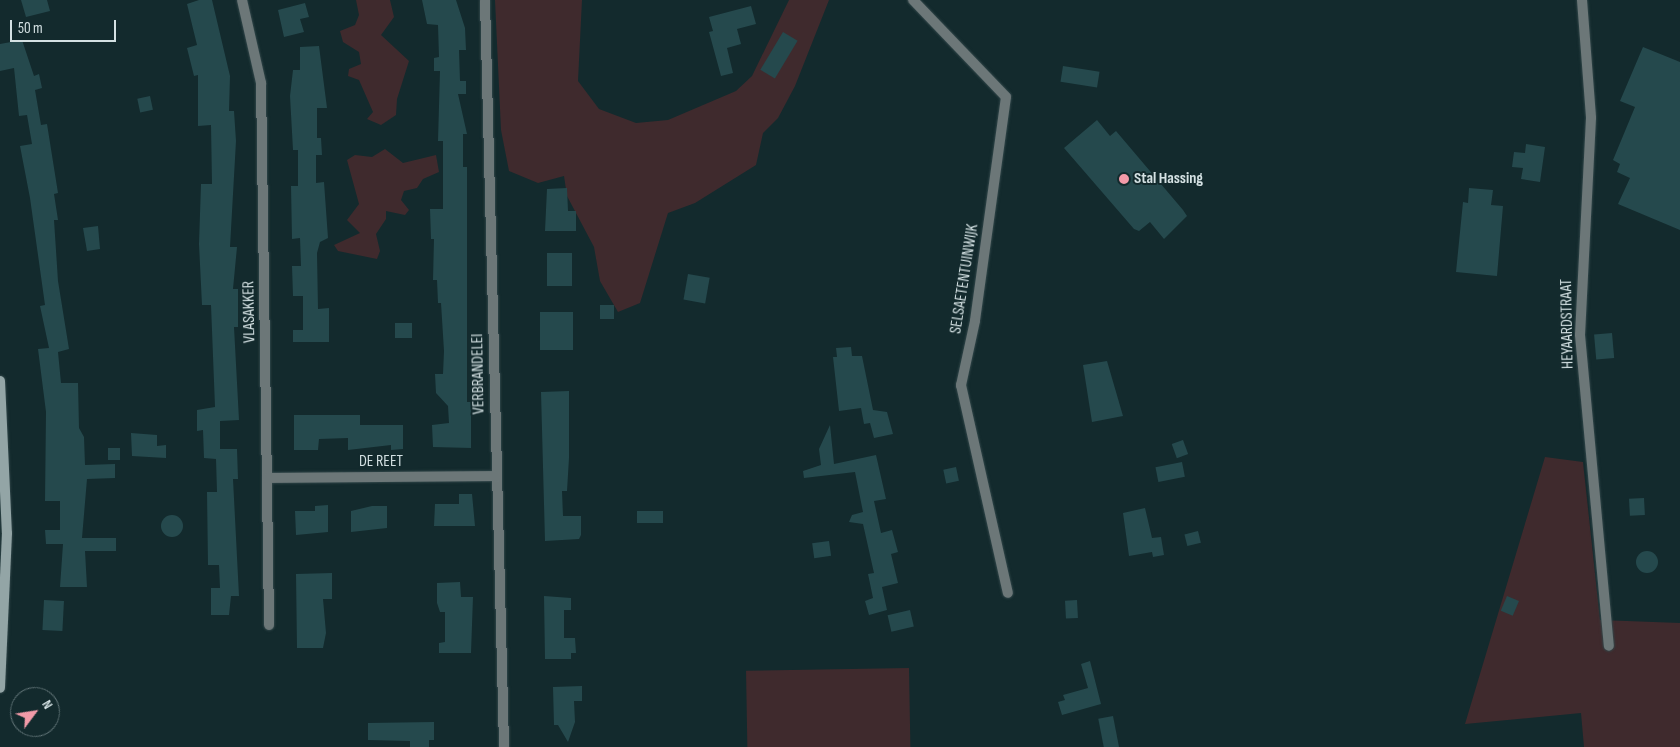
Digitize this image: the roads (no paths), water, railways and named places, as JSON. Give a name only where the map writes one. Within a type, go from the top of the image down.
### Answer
[{"type":"main road","points":[[0,381],[8,533],[0,688]]},
{"type":"street","name":"VLASAKKER","points":[[242,0],[261,83],[269,625]]},
{"type":"street","name":"VERBRANDELEI","points":[[485,0],[499,630],[505,658],[504,747]]},
{"type":"street","name":"SELSAETENTUINWIJK","points":[[913,0],[1006,98],[975,321],[961,385],[1008,593]]},
{"type":"street","name":"HEYAARDSTRAAT","points":[[1582,0],[1591,118],[1580,335],[1609,646]]},
{"type":"street","name":"DE REET","points":[[267,478],[496,476]]},
{"type":"place","name":"Stal Hassing","points":[[1124,179]]}]
